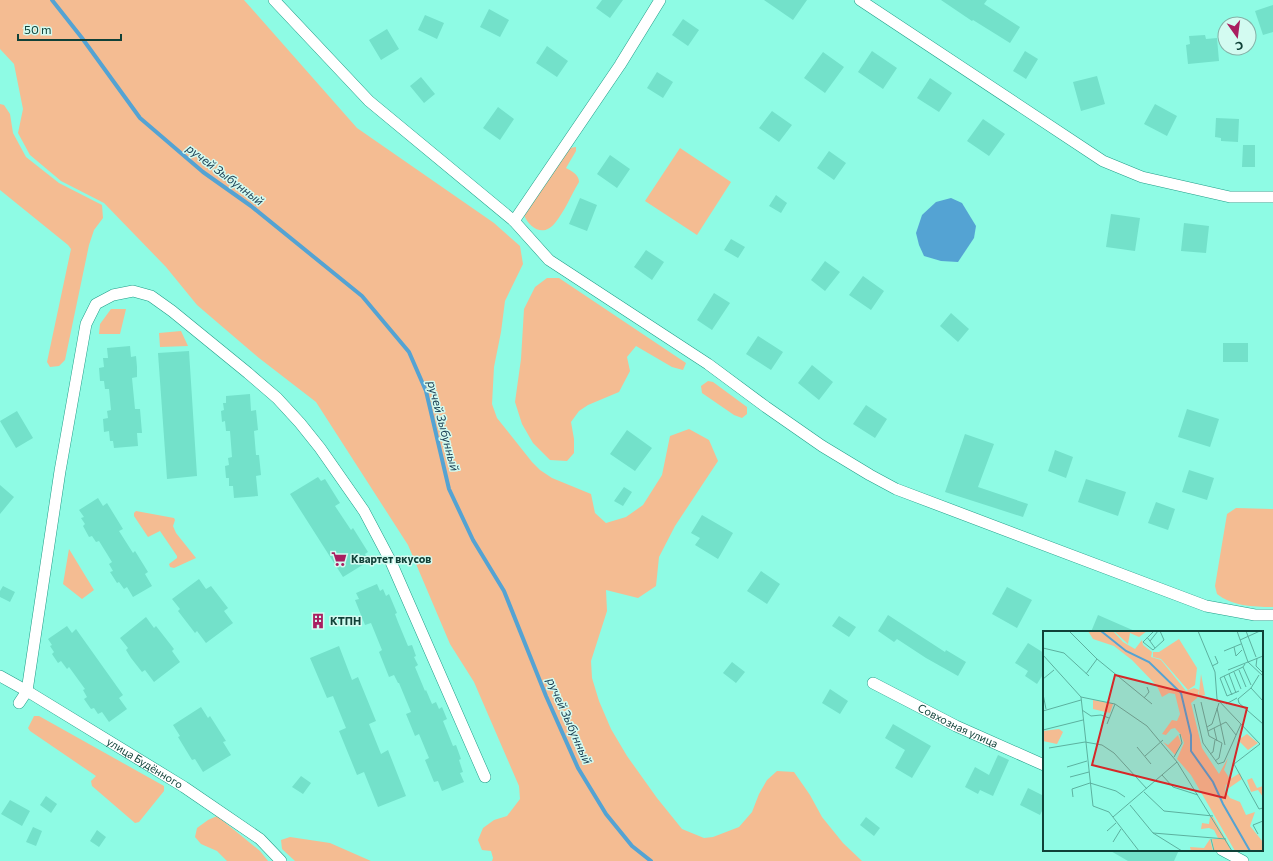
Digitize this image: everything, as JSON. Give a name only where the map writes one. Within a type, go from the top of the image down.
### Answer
[{"type":"street","points":[[274,0],[369,101],[514,221],[549,260],[708,364],[822,446],[896,489],[1206,606],[1256,616],[1273,615]]},
{"type":"street","points":[[514,221],[620,65],[660,0]]},
{"type":"street","points":[[860,0],[1103,161],[1142,177],[1230,197],[1273,197]]},
{"type":"street","points":[[19,703],[27,691],[60,471],[86,324],[96,304],[113,295],[133,291],[151,296],[172,311],[248,373],[277,398],[320,448],[364,511],[391,562],[485,777]]},
{"type":"street","name":"улица Будённого","points":[[0,676],[184,787],[260,839],[281,861]]},
{"type":"street","name":"Совхозная улица","points":[[873,683],[956,726],[1043,765]]},
{"type":"street","points":[[1224,851],[1243,861]]},
{"type":"shaded area","points":[[0,0],[244,0],[357,128],[494,223],[520,246],[523,264],[505,301],[494,367],[492,404],[497,418],[532,462],[540,470],[552,478],[591,494],[595,513],[606,523],[626,517],[643,505],[662,475],[670,436],[689,429],[709,440],[718,461],[675,526],[659,557],[656,586],[638,598],[606,590],[607,611],[591,661],[592,678],[599,701],[611,729],[627,756],[657,798],[682,829],[704,838],[713,837],[739,827],[752,812],[759,794],[767,780],[777,771],[794,772],[810,795],[822,817],[843,843],[862,861],[492,861],[493,858],[491,851],[482,850],[478,840],[483,828],[494,820],[507,816],[520,799],[519,786],[474,682],[450,644],[408,545],[316,402],[259,358],[197,305],[166,267],[104,203],[61,181],[30,155],[18,133],[23,109],[14,64],[0,49]]},
{"type":"shaded area","points":[[0,104],[4,105],[10,114],[13,133],[26,157],[59,183],[102,205],[103,218],[94,230],[89,245],[65,360],[59,366],[50,367],[47,362],[71,249],[0,190]]},
{"type":"shaded area","points":[[576,147],[576,151],[566,168],[576,175],[579,182],[555,223],[546,230],[538,230],[530,224],[524,215],[569,148]]},
{"type":"shaded area","points":[[680,148],[731,182],[697,235],[645,201]]},
{"type":"shaded area","points":[[547,278],[559,278],[686,363],[683,370],[672,367],[636,346],[627,357],[630,371],[619,392],[588,405],[579,411],[571,422],[574,439],[574,453],[567,461],[550,460],[533,443],[522,424],[515,402],[521,359],[524,309],[535,287]]},
{"type":"shaded area","points":[[111,309],[126,309],[120,334],[99,334],[100,324]]},
{"type":"shaded area","points":[[181,331],[188,346],[160,347],[159,333]]},
{"type":"shaded area","points":[[708,381],[713,382],[747,407],[747,414],[742,418],[734,415],[702,393],[701,386]]},
{"type":"shaded area","points":[[1236,508],[1273,509],[1273,607],[1251,606],[1236,603],[1217,594],[1215,586],[1227,514]]},
{"type":"shaded area","points":[[136,511],[174,518],[175,520],[173,526],[176,533],[196,558],[174,568],[170,567],[169,564],[177,558],[177,556],[160,531],[148,537],[134,516]]},
{"type":"shaded area","points":[[69,549],[94,590],[82,599],[63,584]]},
{"type":"shaded area","points":[[34,716],[39,716],[164,786],[164,791],[139,822],[135,823],[92,786],[91,781],[96,776],[30,731],[28,728]]},
{"type":"shaded area","points":[[217,816],[260,851],[268,861],[227,861],[217,851],[201,844],[195,837],[197,828],[208,820]]},
{"type":"shaded area","points":[[290,837],[330,843],[371,861],[295,861],[282,849],[281,840]]},
{"type":"water","points":[[951,198],[962,203],[976,226],[974,238],[958,262],[941,261],[924,256],[916,233],[922,215],[936,202]]},
{"type":"building","points":[[602,0],[623,0],[610,18],[596,8]]},
{"type":"building","points":[[764,0],[807,0],[793,20]]},
{"type":"building","points":[[941,0],[987,0],[984,4],[1020,27],[1010,43],[973,20],[972,21]]},
{"type":"building","points":[[1273,5],[1273,32],[1263,35],[1255,11]]},
{"type":"building","points":[[489,9],[509,20],[500,37],[480,27]]},
{"type":"building","points":[[425,15],[444,23],[437,39],[418,30]]},
{"type":"building","points":[[683,19],[699,30],[688,46],[672,35]]},
{"type":"building","points":[[387,29],[399,49],[381,60],[369,40]]},
{"type":"building","points":[[1205,35],[1206,39],[1217,38],[1217,56],[1219,56],[1219,61],[1188,64],[1186,45],[1190,44],[1189,36]]},
{"type":"building","points":[[547,46],[568,61],[557,77],[536,63]]},
{"type":"building","points":[[872,51],[897,68],[883,89],[858,72]]},
{"type":"building","points":[[1025,51],[1038,59],[1026,79],[1013,71]]},
{"type":"building","points":[[823,52],[844,67],[825,93],[804,78]]},
{"type":"building","points":[[657,72],[673,82],[663,98],[647,88]]},
{"type":"building","points":[[1097,76],[1105,104],[1081,111],[1073,82]]},
{"type":"building","points":[[421,77],[435,94],[424,103],[410,86]]},
{"type":"building","points":[[930,78],[952,93],[939,112],[917,98]]},
{"type":"building","points":[[1155,104],[1177,116],[1167,136],[1144,124]]},
{"type":"building","points":[[498,107],[514,119],[500,140],[483,128]]},
{"type":"building","points":[[772,111],[792,125],[779,142],[759,128]]},
{"type":"building","points":[[1216,118],[1239,119],[1238,142],[1221,141],[1221,138],[1215,137]]},
{"type":"building","points":[[983,119],[1005,134],[989,156],[967,141]]},
{"type":"building","points":[[1243,145],[1255,145],[1255,167],[1242,167]]},
{"type":"building","points":[[829,151],[846,163],[834,180],[817,168]]},
{"type":"building","points":[[610,155],[630,169],[617,188],[597,174]]},
{"type":"building","points":[[776,195],[787,203],[781,213],[769,206]]},
{"type":"building","points":[[580,198],[597,205],[587,231],[569,224]]},
{"type":"building","points":[[1111,214],[1140,218],[1135,251],[1106,247]]},
{"type":"building","points":[[1184,223],[1209,226],[1206,253],[1181,251]]},
{"type":"building","points":[[731,239],[745,247],[738,258],[724,250]]},
{"type":"building","points":[[646,250],[664,262],[652,280],[634,267]]},
{"type":"building","points":[[825,261],[840,272],[825,291],[811,280]]},
{"type":"building","points":[[863,276],[884,291],[871,310],[849,295]]},
{"type":"building","points":[[714,293],[730,303],[712,330],[697,320]]},
{"type":"building","points":[[951,313],[969,329],[958,342],[940,326]]},
{"type":"building","points":[[758,336],[783,352],[771,370],[746,354]]},
{"type":"building","points":[[1223,343],[1248,343],[1248,362],[1223,362]]},
{"type":"building","points":[[130,346],[131,357],[136,356],[137,377],[132,378],[135,409],[140,409],[142,433],[137,433],[138,446],[114,448],[113,441],[110,441],[109,431],[104,432],[103,419],[108,418],[107,411],[111,410],[109,389],[105,389],[104,381],[100,381],[99,368],[104,367],[103,358],[108,358],[107,348]]},
{"type":"building","points":[[189,351],[197,476],[167,479],[158,353]]},
{"type":"building","points":[[812,365],[833,382],[819,400],[798,383]]},
{"type":"building","points":[[250,394],[251,411],[256,410],[258,430],[254,431],[256,455],[259,455],[261,475],[256,476],[258,496],[234,498],[233,486],[229,486],[229,478],[226,478],[225,466],[229,465],[228,458],[232,457],[230,431],[226,431],[225,421],[222,422],[221,411],[224,410],[223,403],[226,403],[226,396]]},
{"type":"building","points":[[866,405],[887,419],[875,438],[853,424]]},
{"type":"building","points":[[1187,409],[1219,419],[1210,447],[1178,437]]},
{"type":"building","points":[[17,411],[33,438],[16,448],[0,421]]},
{"type":"building","points":[[627,430],[652,448],[635,471],[610,454]]},
{"type":"building","points":[[965,434],[994,444],[978,487],[1028,504],[1023,517],[945,492]]},
{"type":"building","points":[[1055,450],[1073,457],[1066,478],[1048,471]]},
{"type":"building","points":[[1189,470],[1214,478],[1207,500],[1182,492]]},
{"type":"building","points":[[318,477],[321,481],[325,479],[340,503],[335,506],[351,530],[353,528],[368,552],[365,554],[369,561],[343,577],[290,494]]},
{"type":"building","points":[[1086,479],[1126,492],[1118,516],[1078,502]]},
{"type":"building","points":[[0,485],[14,497],[0,514]]},
{"type":"building","points":[[624,487],[632,492],[623,506],[614,501]]},
{"type":"building","points":[[98,498],[103,506],[107,503],[123,529],[119,531],[133,553],[135,551],[148,572],[145,574],[152,586],[133,597],[127,587],[124,589],[119,582],[117,583],[110,572],[113,571],[109,564],[112,562],[99,541],[96,542],[92,536],[89,537],[83,526],[85,524],[81,518],[84,517],[79,510]]},
{"type":"building","points":[[1156,502],[1175,509],[1168,530],[1148,523]]},
{"type":"building","points":[[702,515],[733,533],[718,559],[695,545],[700,538],[691,533]]},
{"type":"building","points":[[761,571],[780,584],[767,604],[747,591]]},
{"type":"building","points":[[199,579],[206,589],[211,586],[228,608],[224,611],[233,623],[206,643],[197,631],[195,633],[178,611],[180,609],[172,599]]},
{"type":"building","points":[[377,584],[380,591],[383,589],[386,596],[389,594],[397,613],[395,614],[408,646],[412,645],[416,656],[414,657],[418,665],[415,667],[425,691],[426,690],[432,704],[436,702],[439,709],[442,707],[447,719],[443,721],[453,746],[456,745],[461,759],[459,760],[463,772],[460,773],[464,782],[442,791],[438,781],[434,782],[425,760],[429,758],[419,734],[415,736],[406,714],[411,712],[399,683],[394,675],[389,677],[379,652],[382,650],[371,623],[365,625],[355,600],[359,599],[356,593]]},
{"type":"building","points":[[3,586],[15,592],[10,602],[0,597],[0,591]]},
{"type":"building","points":[[1007,587],[1032,600],[1017,628],[992,614]]},
{"type":"building","points":[[888,615],[945,652],[946,650],[966,662],[958,676],[926,658],[897,639],[894,642],[878,631]]},
{"type":"building","points":[[1098,615],[1135,631],[1091,631]]},
{"type":"building","points":[[839,616],[856,627],[849,637],[832,626]]},
{"type":"building","points":[[146,617],[154,628],[156,626],[174,649],[172,651],[180,662],[154,682],[145,670],[142,672],[131,658],[126,650],[128,648],[120,638]]},
{"type":"building","points":[[67,626],[72,633],[76,629],[123,695],[119,698],[127,709],[109,722],[102,712],[98,714],[94,708],[91,709],[84,699],[87,697],[83,690],[85,689],[69,667],[67,669],[61,661],[58,663],[52,654],[54,652],[48,639]]},
{"type":"building","points":[[1028,643],[1043,652],[1043,675],[1037,684],[1025,676],[1028,671],[1015,663]]},
{"type":"building","points":[[339,646],[352,680],[358,677],[376,721],[369,724],[381,754],[388,750],[406,796],[378,807],[364,772],[357,775],[339,731],[346,728],[333,696],[327,698],[310,658]]},
{"type":"building","points":[[732,662],[745,672],[736,683],[723,673]]},
{"type":"building","points":[[830,689],[848,701],[840,714],[822,703]]},
{"type":"building","points":[[201,707],[208,718],[210,716],[226,741],[223,742],[231,755],[203,772],[195,759],[192,760],[178,737],[180,736],[173,725]]},
{"type":"building","points":[[893,724],[931,746],[912,778],[895,768],[905,750],[885,738]]},
{"type":"building","points":[[998,755],[1009,760],[993,796],[980,790],[978,794],[965,787],[975,767],[989,775]]},
{"type":"building","points":[[301,776],[311,783],[303,794],[292,787]]},
{"type":"building","points":[[1028,788],[1043,796],[1043,809],[1040,815],[1020,805]]},
{"type":"building","points":[[46,796],[57,804],[51,813],[40,805]]},
{"type":"building","points":[[10,800],[30,811],[22,826],[1,814]]},
{"type":"building","points":[[866,817],[880,828],[874,836],[860,825]]},
{"type":"building","points":[[33,827],[42,831],[36,846],[26,842]]},
{"type":"building","points":[[97,830],[106,837],[99,847],[90,841]]},
{"type":"building","points":[[1111,851],[1179,851],[1174,861],[1128,861]]},
{"type":"waterway","name":"ручей Зыбунный","points":[[52,0],[82,38],[140,118],[203,172],[251,206],[362,296],[409,352],[426,391],[449,489],[473,540],[504,591],[546,696],[578,768],[606,814],[632,846],[651,861]]},
{"type":"place","name":"Квартет вкусов","points":[[339,559]]},
{"type":"place","name":"КТПН","points":[[318,621]]}]
